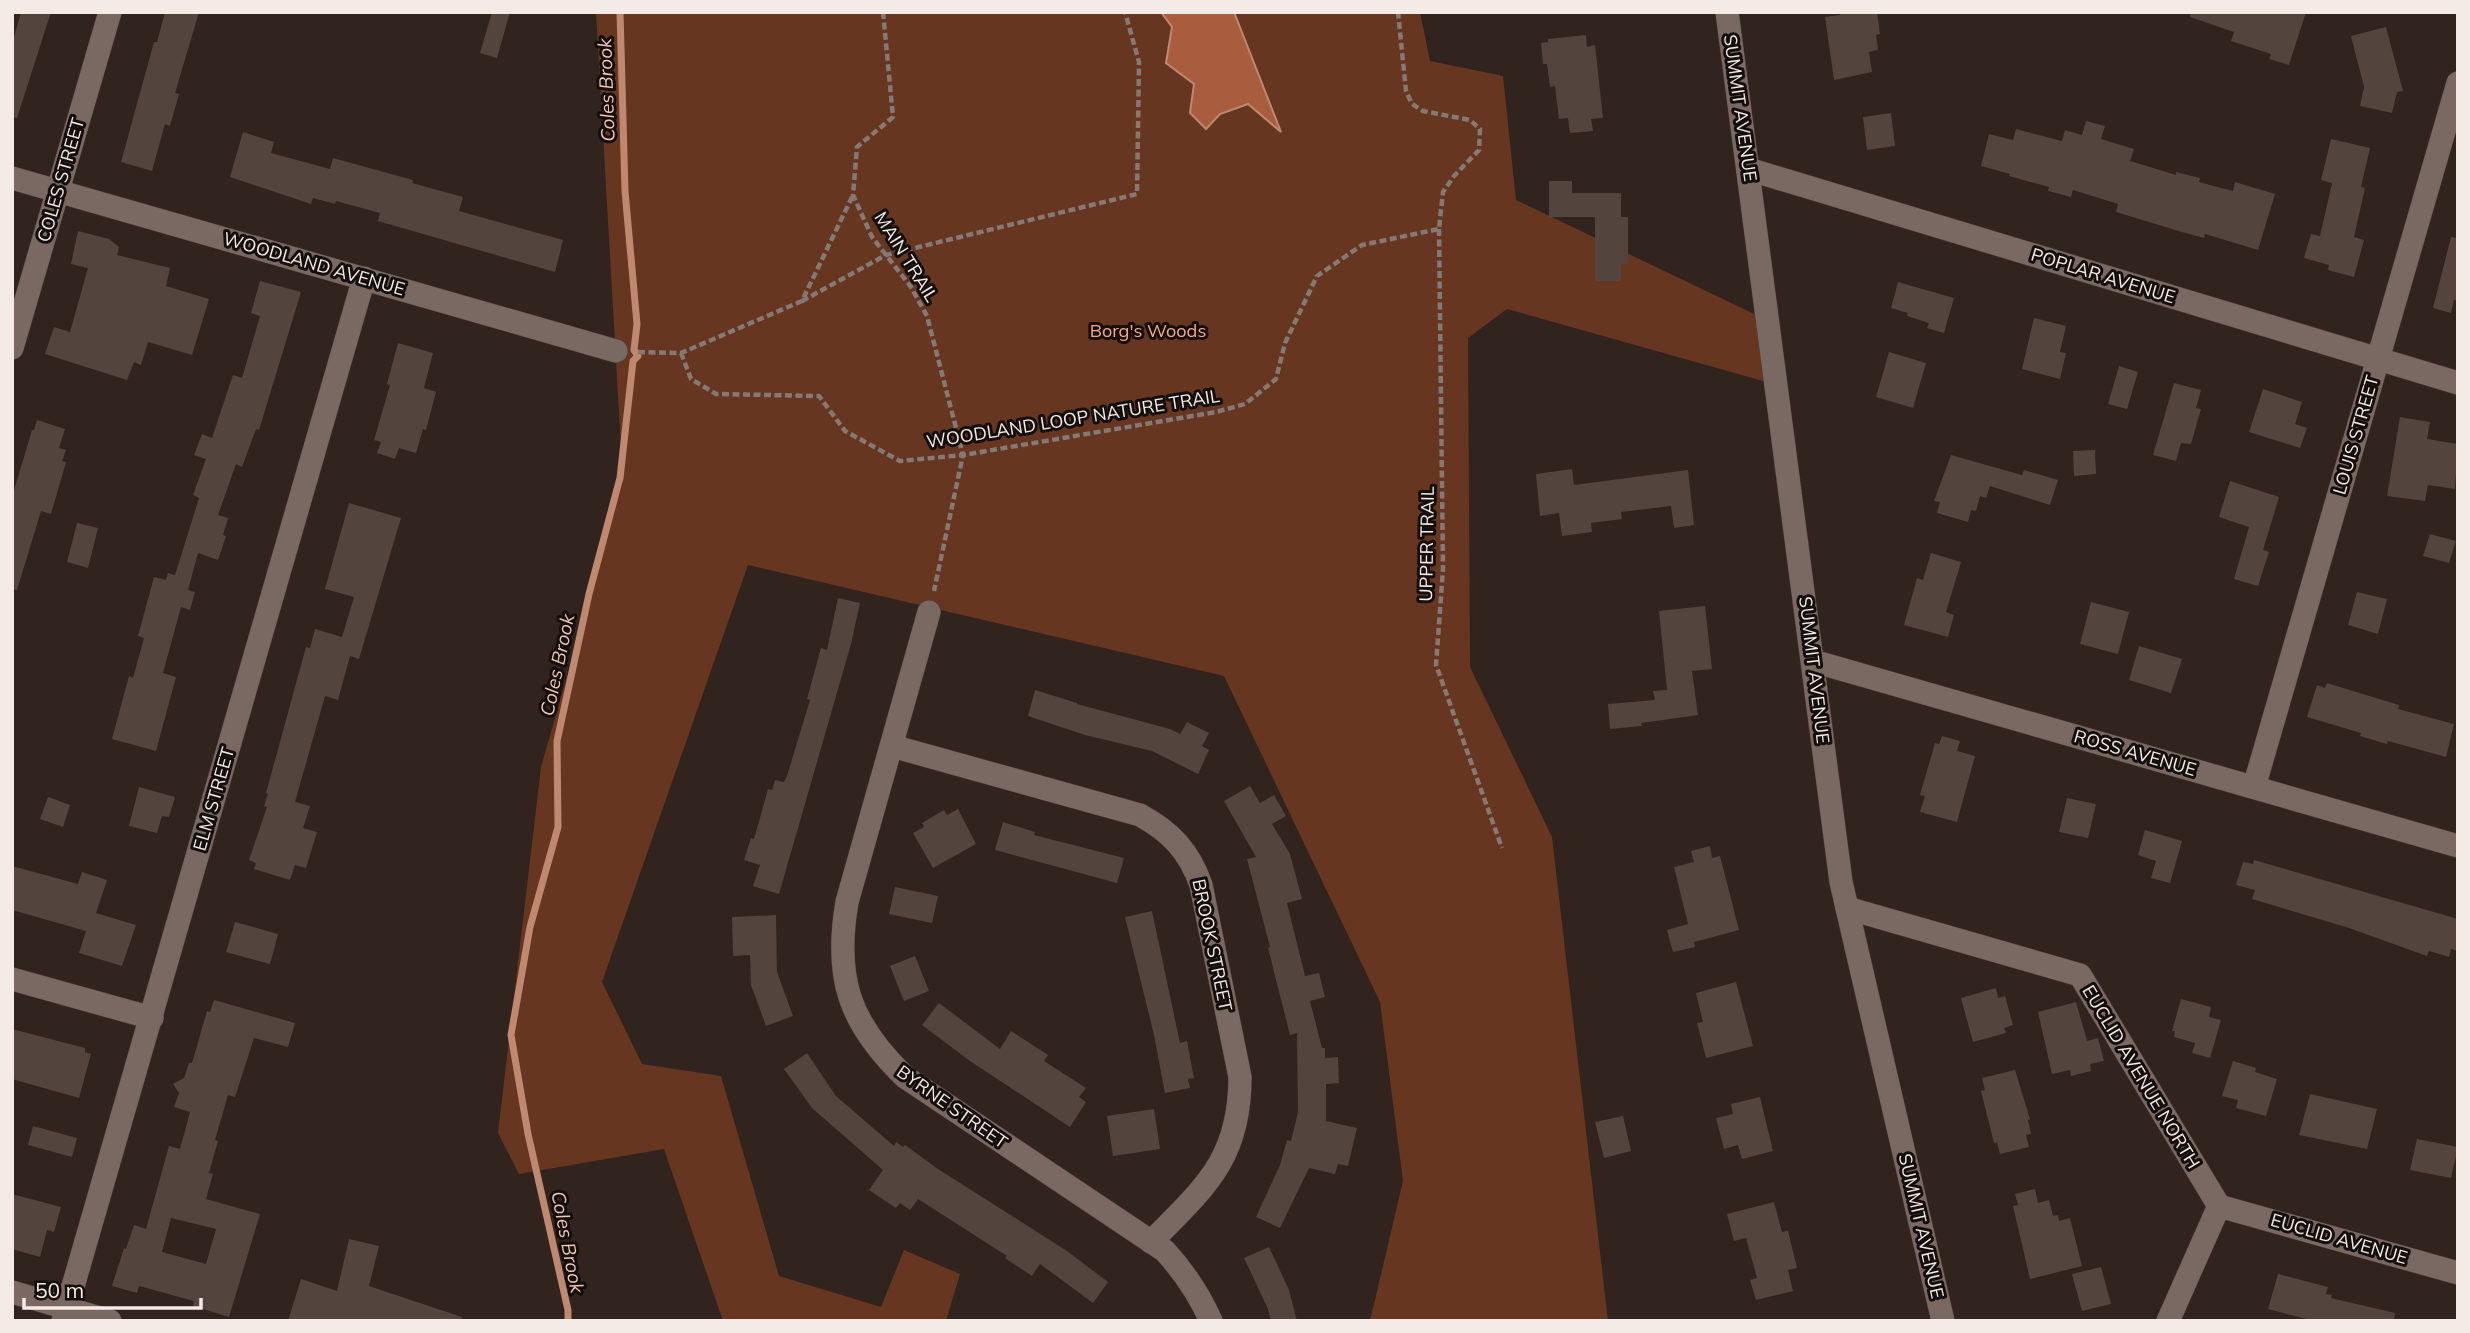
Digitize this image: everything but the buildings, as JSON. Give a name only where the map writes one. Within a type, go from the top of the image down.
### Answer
[{"type":"street","name":"COLES STREET","points":[[12,348],[110,12]]},
{"type":"street","name":"SUMMIT AVENUE","points":[[1727,12],[1841,883],[1948,1319]]},
{"type":"street","name":"LOUIS STREET","points":[[2254,787],[2458,83]]},
{"type":"street","name":"POPLAR AVENUE","points":[[1748,169],[2458,383]]},
{"type":"street","name":"WOODLAND AVENUE","points":[[12,178],[616,351]]},
{"type":"street","name":"ELM STREET","points":[[65,1314],[364,278]]},
{"type":"street","name":"BYRNE STREET","points":[[929,612],[848,902],[842,933],[842,965],[849,997],[860,1024],[880,1053],[905,1077],[1165,1251],[1182,1269],[1198,1293],[1211,1321]]},
{"type":"street","name":"ROSS AVENUE","points":[[1813,661],[2458,846]]},
{"type":"street","name":"BROOK STREET","points":[[892,746],[1140,814],[1163,827],[1180,843],[1194,865],[1202,885],[1240,1077],[1240,1105],[1235,1132],[1222,1163],[1205,1186],[1151,1242]]},
{"type":"street","name":"EUCLID AVENUE NORTH","points":[[1847,908],[2080,975],[2219,1206]]},
{"type":"street","points":[[12,979],[152,1018]]},
{"type":"street","points":[[2168,1321],[2219,1206]]},
{"type":"street","name":"EUCLID AVENUE","points":[[2219,1206],[2458,1273]]},
{"type":"street","points":[[12,1292],[65,1314],[110,1321]]},
{"type":"path","name":"MAIN TRAIL","points":[[883,12],[893,117],[857,147],[853,195],[872,237],[911,287],[927,316],[963,455],[929,612]]},
{"type":"path","points":[[616,351],[681,353],[802,301],[886,255],[1137,194],[1139,62],[1125,12]]},
{"type":"path","points":[[1398,12],[1406,91],[1412,104],[1423,111],[1470,120],[1480,129],[1479,150],[1443,192],[1439,229]]},
{"type":"path","points":[[802,301],[853,195]]},
{"type":"path","name":"WOODLAND LOOP NATURE TRAIL","points":[[681,353],[691,379],[716,394],[819,396],[845,431],[900,461],[963,455],[1216,412],[1245,404],[1276,379],[1285,343],[1317,276],[1362,245],[1439,229]]},
{"type":"path","name":"UPPER TRAIL","points":[[1439,229],[1443,569],[1436,665],[1502,848]]},
{"type":"green space","name":"Borg's Woods","points":[[596,12],[1420,12],[1430,61],[1503,76],[1516,200],[1773,323],[1781,386],[1507,309],[1468,338],[1470,667],[1552,837],[1608,1321],[1370,1321],[1403,1181],[1380,1002],[1224,676],[748,565],[602,982],[642,1064],[721,1076],[779,1276],[881,1307],[904,1250],[960,1274],[946,1321],[723,1321],[664,1149],[519,1174],[498,1133],[541,767],[623,482]]},
{"type":"shaded area","points":[[1161,12],[1234,12],[1281,132],[1248,104],[1220,114],[1206,129],[1190,113],[1194,84],[1166,63],[1172,27]]},
{"type":"waterway","name":"Coles Brook","points":[[568,1321],[568,1310],[528,1134],[511,1035],[530,927],[558,827],[557,741],[589,594],[620,478],[633,361],[638,356],[634,350],[637,324],[625,191],[620,12]]}]
